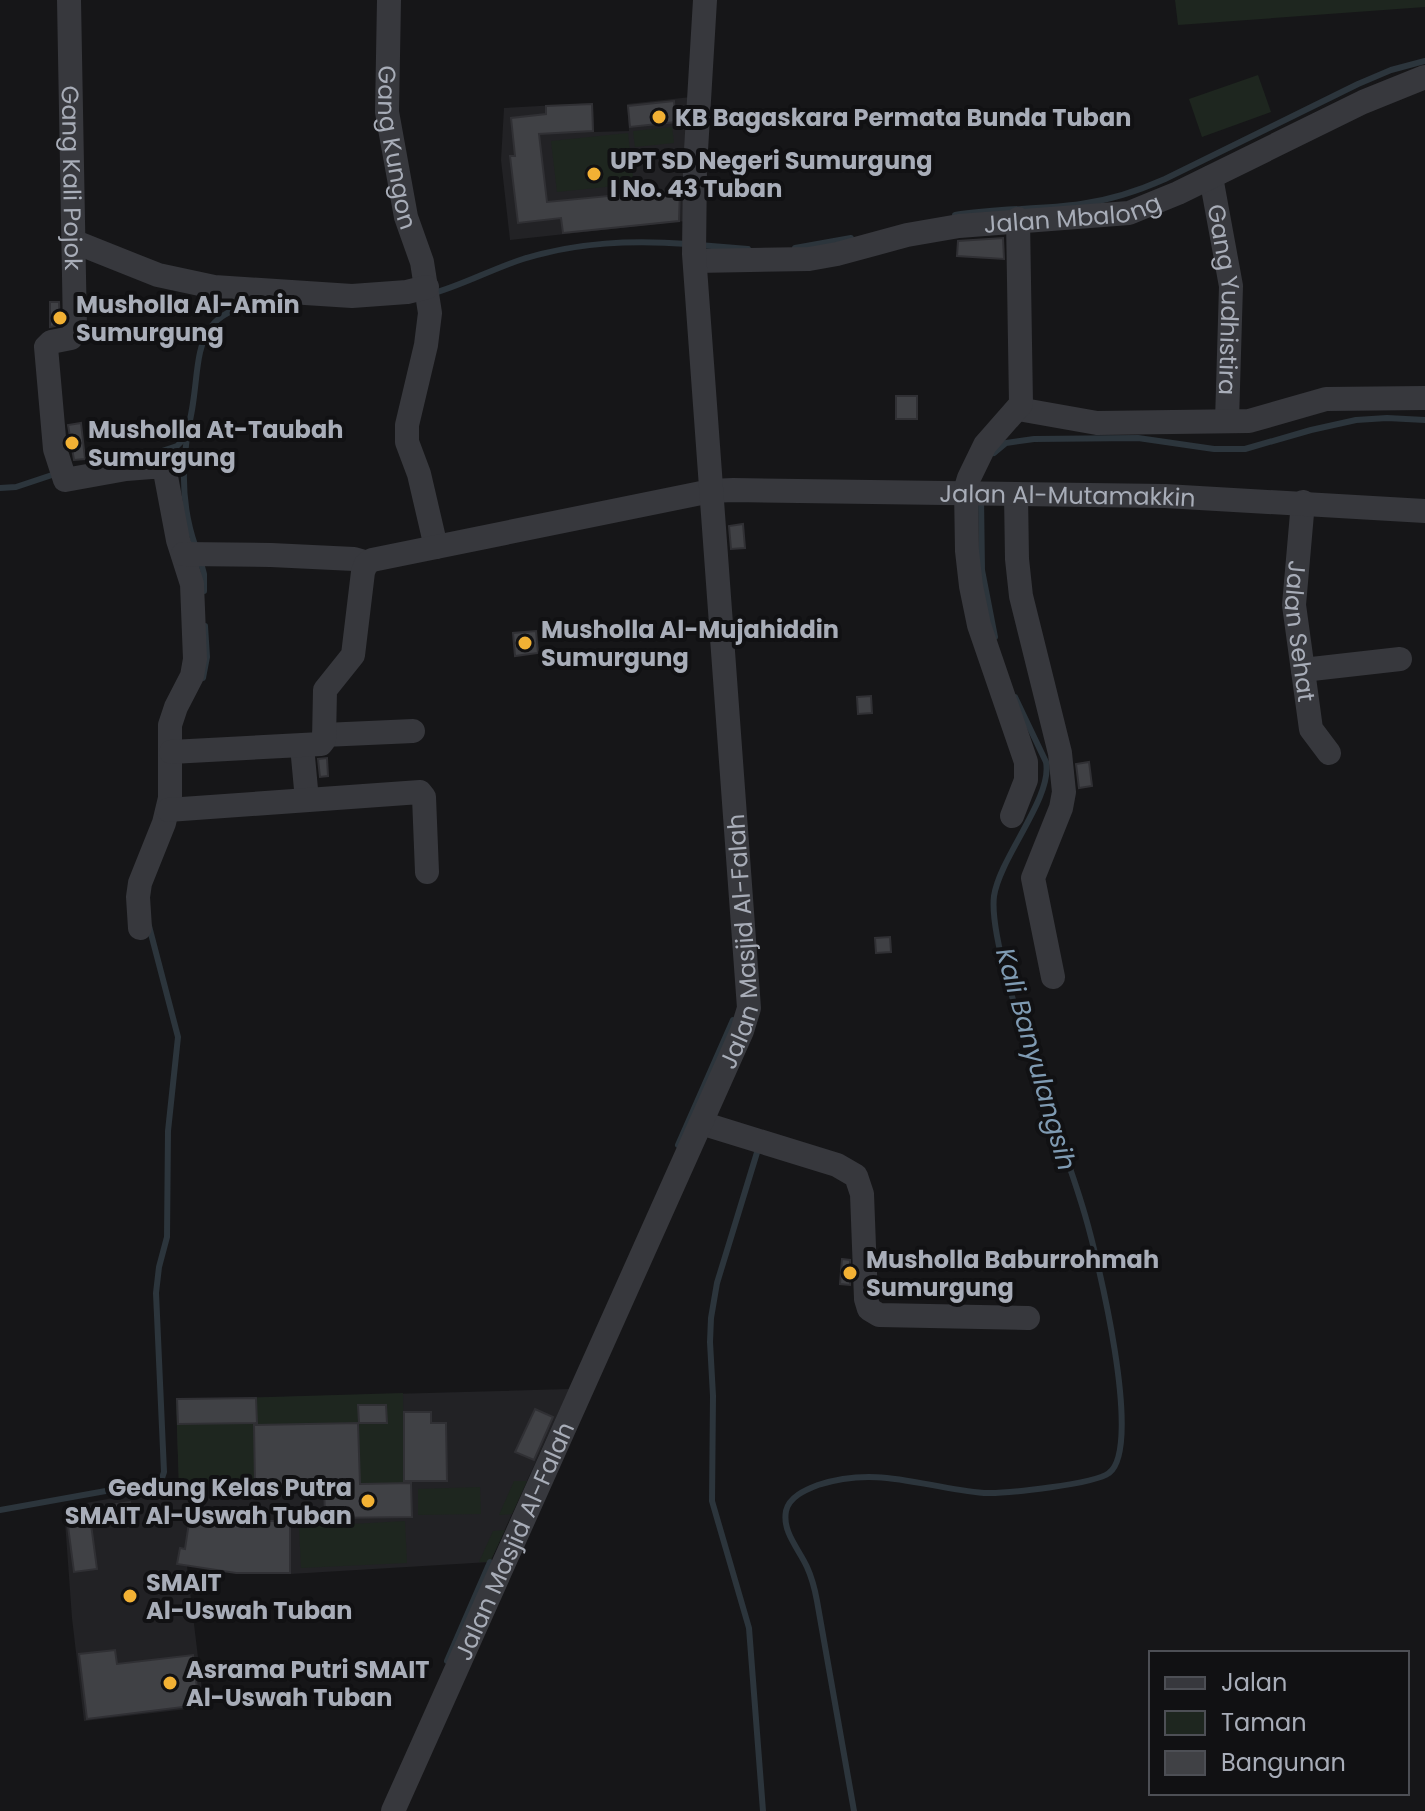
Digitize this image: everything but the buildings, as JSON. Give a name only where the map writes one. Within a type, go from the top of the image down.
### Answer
[{"type":"street","name":"Gang Kali Pojok","points":[[69,0],[74,334],[71,338],[49,342],[46,349],[53,437],[60,472],[67,480],[162,465],[193,554]]},
{"type":"street","name":"Gang Kungon","points":[[389,0],[387,112],[406,217],[421,258],[428,293],[429,328],[406,431],[436,547]]},
{"type":"street","name":"Jalan Masjid Al-Falah","points":[[393,1811],[745,1024],[750,1000],[694,249],[696,137],[705,0]]},
{"type":"street","name":"Jalan Mbalong","points":[[694,249],[825,257],[907,235],[1018,219],[1129,213],[1211,177],[1363,102],[1425,77]]},
{"type":"street","name":"Gang Yudhistira","points":[[1211,177],[1231,286],[1227,421]]},
{"type":"street","points":[[1012,816],[1026,780],[1026,762],[976,613],[968,567],[968,481],[982,451],[1018,409],[1021,396],[1018,219]]},
{"type":"street","points":[[75,242],[158,275],[214,287],[352,296],[428,293]]},
{"type":"street","points":[[1018,409],[1097,423],[1227,421],[1259,419],[1334,398],[1425,398]]},
{"type":"street","name":"Jalan Al-Mutamakkin","points":[[368,563],[711,491],[1165,496],[1425,511]]},
{"type":"street","points":[[1014,494],[1021,596],[1060,753],[1064,794],[1033,878],[1053,977]]},
{"type":"street","name":"Jalan Sehat","points":[[1303,502],[1293,601],[1312,731],[1329,753]]},
{"type":"street","points":[[140,928],[140,883],[175,809],[171,792],[177,752],[171,720],[192,676],[195,659],[193,554],[354,559],[368,563],[363,573],[353,655],[325,690],[313,741],[307,800]]},
{"type":"street","points":[[1303,670],[1400,659]]},
{"type":"street","points":[[177,752],[413,731]]},
{"type":"street","points":[[175,809],[422,793],[427,872]]},
{"type":"street","points":[[701,1123],[837,1165],[856,1176],[862,1194],[866,1299],[869,1309],[875,1313],[1028,1318]]},
{"type":"shaded area","name":"UPT SD Negeri Sumurgung I No. 43 Tuban","points":[[691,97],[685,221],[510,240],[501,160],[504,108],[593,103],[594,132],[629,131],[627,104]]},
{"type":"shaded area","name":"SMAIT Al-Uswah Tuban","points":[[569,1389],[490,1562],[290,1574],[239,1573],[187,1566],[204,1707],[84,1721],[64,1507],[179,1486],[176,1400]]},
{"type":"green space","points":[[1175,0],[1425,0],[1425,7],[1178,25]]},
{"type":"green space","points":[[1258,75],[1271,112],[1202,137],[1189,99]]},
{"type":"green space","points":[[672,127],[674,143],[635,147],[633,131]]},
{"type":"green space","points":[[628,133],[634,184],[557,192],[551,141]]},
{"type":"green space","points":[[403,1393],[404,1483],[179,1487],[176,1400]]},
{"type":"green space","points":[[514,1481],[527,1481],[512,1514],[499,1515]]},
{"type":"green space","points":[[480,1487],[481,1514],[418,1515],[418,1489]]},
{"type":"green space","points":[[405,1521],[407,1563],[301,1568],[299,1527]]},
{"type":"green space","points":[[505,1530],[490,1562],[479,1562],[493,1531]]},
{"type":"waterway","points":[[955,215],[1081,204],[1134,191],[1165,179],[1358,84],[1391,70],[1425,61]]},
{"type":"waterway","points":[[795,248],[851,238]]},
{"type":"waterway","points":[[431,294],[523,259],[564,249],[646,242],[688,244]]},
{"type":"waterway","points":[[699,245],[748,249]]},
{"type":"waterway","points":[[147,456],[177,446],[185,438],[201,348],[209,330],[222,316],[242,307],[273,302]]},
{"type":"waterway","name":"Kali Banyulangsih","points":[[994,453],[1006,443],[1034,439],[1138,438],[1214,449],[1245,449],[1356,420],[1425,420]]},
{"type":"waterway","points":[[187,437],[184,494],[196,548]]},
{"type":"waterway","points":[[0,488],[16,487],[58,473]]},
{"type":"waterway","name":"Kali Banyulangsih","points":[[981,497],[982,570],[995,637]]},
{"type":"waterway","points":[[200,559],[204,591]]},
{"type":"waterway","points":[[203,678],[207,657],[205,626]]},
{"type":"waterway","name":"Kali Banyulangsih","points":[[854,1811],[812,1580],[786,1526],[786,1511],[790,1502],[818,1485],[861,1477],[882,1477],[984,1493],[1049,1488],[1087,1481],[1109,1473],[1119,1456],[1122,1427],[1120,1391],[1099,1269],[1080,1198],[1010,989],[997,937],[994,896],[998,880],[1042,792],[1046,776],[1046,762],[1015,697]]},
{"type":"waterway","points":[[0,1510],[150,1483],[162,1478],[164,1472],[156,1293],[167,1237],[168,1131],[178,1037],[149,926]]},
{"type":"waterway","points":[[678,1145],[733,1020]]},
{"type":"waterway","points":[[759,1146],[717,1283],[710,1342],[712,1501],[749,1628],[763,1811]]},
{"type":"waterway","points":[[447,1661],[490,1562]]},
{"type":"place","name":"KB Bagaskara Permata Bunda Tuban","points":[[659,117]]},
{"type":"place","name":"UPT SD Negeri Sumurgung I No. 43 Tuban","points":[[594,174]]},
{"type":"place","name":"Musholla Al-Amin Sumurgung","points":[[60,318]]},
{"type":"place","name":"Musholla At-Taubah Sumurgung","points":[[72,443]]},
{"type":"place","name":"Musholla Al-Mujahiddin Sumurgung","points":[[525,643]]},
{"type":"place","name":"Musholla Baburrohmah Sumurgung","points":[[850,1273]]},
{"type":"place","name":"Gedung Kelas Putra SMAIT Al-Uswah Tuban","points":[[368,1501]]},
{"type":"place","name":"SMAIT Al-Uswah Tuban","points":[[130,1596]]},
{"type":"place","name":"Asrama Putri SMAIT Al-Uswah Tuban","points":[[170,1683]]}]
